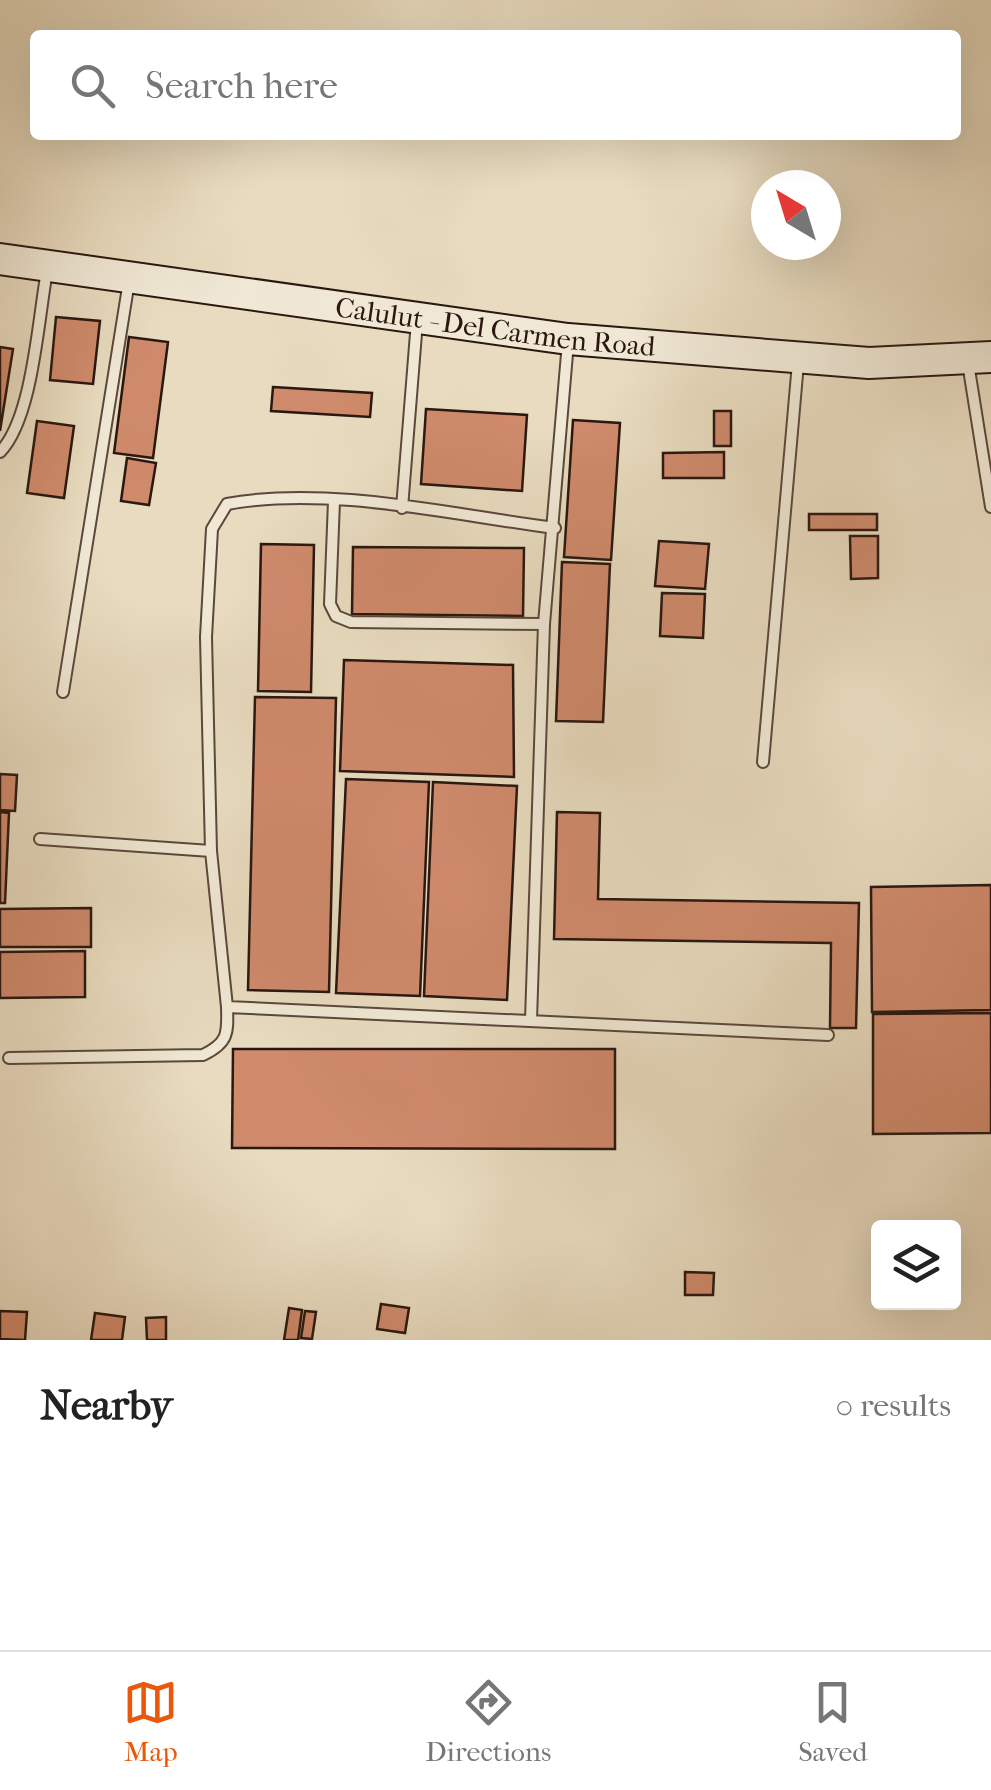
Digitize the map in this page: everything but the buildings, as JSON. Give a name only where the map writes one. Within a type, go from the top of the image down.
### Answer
[{"type":"main road","name":"Calulut - Del Carmen Road","points":[[0,259],[568,340],[870,363],[979,357]]},
{"type":"lane","points":[[0,452],[10,441],[20,416],[48,267]]},
{"type":"lane","points":[[63,692],[129,280]]},
{"type":"lane","points":[[402,508],[416,321]]},
{"type":"lane","points":[[531,1020],[544,624],[568,340]]},
{"type":"lane","points":[[763,762],[798,357]]},
{"type":"lane","points":[[979,357],[991,506]]},
{"type":"lane","points":[[8,1058],[203,1055],[221,1047],[228,1036],[211,851],[206,637],[212,529],[228,504],[268,496],[555,528]]},
{"type":"lane","points":[[334,501],[330,604],[336,616],[351,622],[544,624]]},
{"type":"lane","points":[[40,839],[211,851]]},
{"type":"lane","points":[[227,1008],[828,1035]]}]
